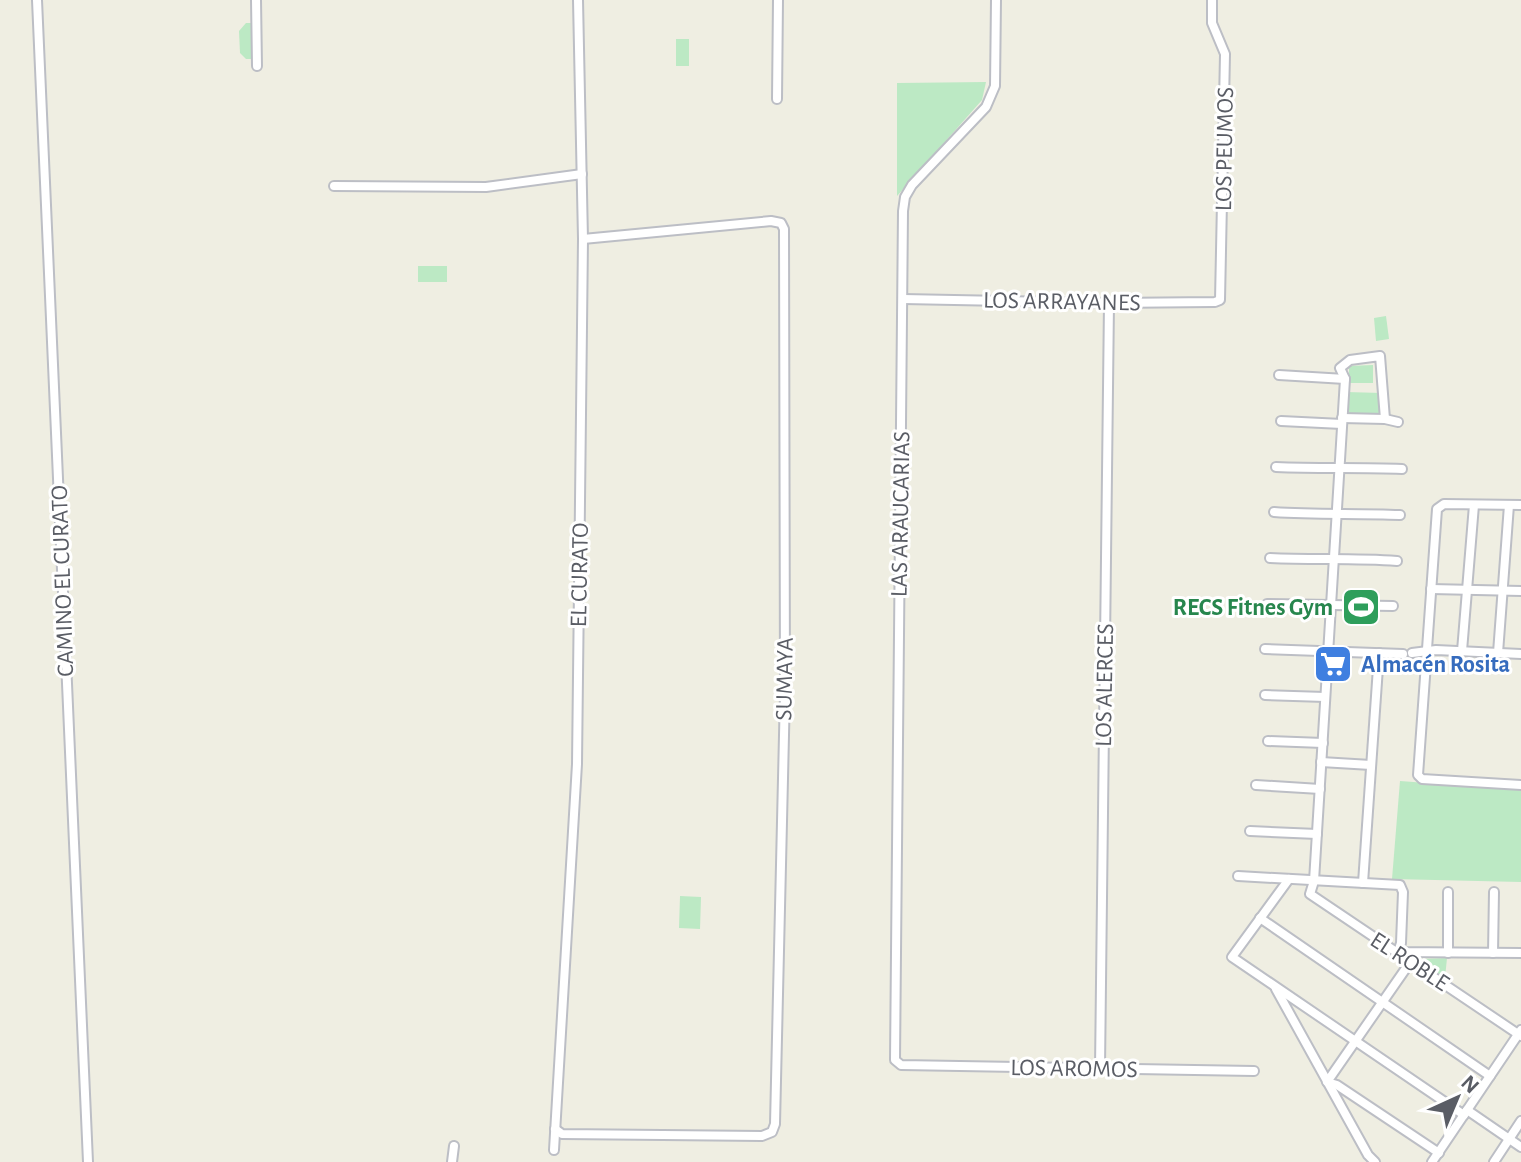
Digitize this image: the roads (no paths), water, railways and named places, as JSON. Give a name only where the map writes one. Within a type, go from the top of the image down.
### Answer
[{"type":"street","name":"CAMINO EL CURATO","points":[[37,0],[88,1162]]},
{"type":"street","points":[[256,0],[257,66]]},
{"type":"street","name":"EL CURATO","points":[[554,1150],[577,764],[583,239],[578,0]]},
{"type":"street","points":[[777,99],[778,0]]},
{"type":"street","name":"LAS ARAUCARIAS","points":[[896,1062],[905,197],[912,185],[991,98],[995,86],[996,0]]},
{"type":"street","name":"LOS PEUMOS","points":[[1212,0],[1212,23],[1225,54],[1220,300]]},
{"type":"street","points":[[334,186],[486,187],[582,174]]},
{"type":"street","name":"SUMAYA","points":[[555,1129],[562,1134],[762,1136],[769,1134],[775,1124],[785,692],[785,233],[781,223],[771,221],[583,239]]},
{"type":"street","name":"LOS ARRAYANES","points":[[903,299],[1109,303],[1220,300]]},
{"type":"street","name":"LOS ALERCES","points":[[1100,1068],[1109,303]]},
{"type":"street","points":[[1314,881],[1345,379],[1340,368],[1346,362],[1380,356],[1385,419]]},
{"type":"street","points":[[1279,375],[1345,379]]},
{"type":"street","points":[[1281,421],[1385,419],[1398,422]]},
{"type":"street","points":[[1276,467],[1402,469]]},
{"type":"street","points":[[1521,505],[1444,504],[1437,509],[1418,775],[1422,779],[1521,785]]},
{"type":"street","points":[[1462,651],[1474,505]]},
{"type":"street","points":[[1498,653],[1509,505]]},
{"type":"street","points":[[1274,512],[1400,515]]},
{"type":"street","points":[[1270,558],[1397,561]]},
{"type":"street","points":[[1431,589],[1521,591]]},
{"type":"street","points":[[1267,604],[1393,606]]},
{"type":"street","points":[[1265,649],[1521,654]]},
{"type":"street","points":[[1363,883],[1379,653]]},
{"type":"street","points":[[1265,695],[1325,697]]},
{"type":"street","points":[[1268,741],[1323,743]]},
{"type":"street","points":[[1321,762],[1371,765]]},
{"type":"street","points":[[1256,785],[1320,789]]},
{"type":"street","points":[[1250,831],[1317,834]]},
{"type":"street","points":[[1238,876],[1400,885],[1403,892],[1398,952],[1521,953]]},
{"type":"street","points":[[1289,879],[1232,957],[1521,1147]]},
{"type":"street","name":"EL ROBLE","points":[[1314,881],[1310,894],[1520,1033]]},
{"type":"street","points":[[1448,892],[1448,953]]},
{"type":"street","points":[[1493,953],[1494,892]]},
{"type":"street","points":[[1260,918],[1490,1076]]},
{"type":"street","points":[[1327,1082],[1411,961]]},
{"type":"street","points":[[1274,985],[1368,1155],[1375,1162]]},
{"type":"street","points":[[1432,1162],[1520,1033]]},
{"type":"street","name":"LOS AROMOS","points":[[896,1062],[901,1065],[1254,1071]]},
{"type":"street","points":[[1327,1082],[1337,1085],[1439,1153]]},
{"type":"street","points":[[1494,1162],[1521,1121]]},
{"type":"street","points":[[452,1162],[454,1146]]},
{"type":"place","name":"RECS Fitnes Gym","points":[[1361,607]]},
{"type":"place","name":"Almacén Rosita","points":[[1333,664]]}]
